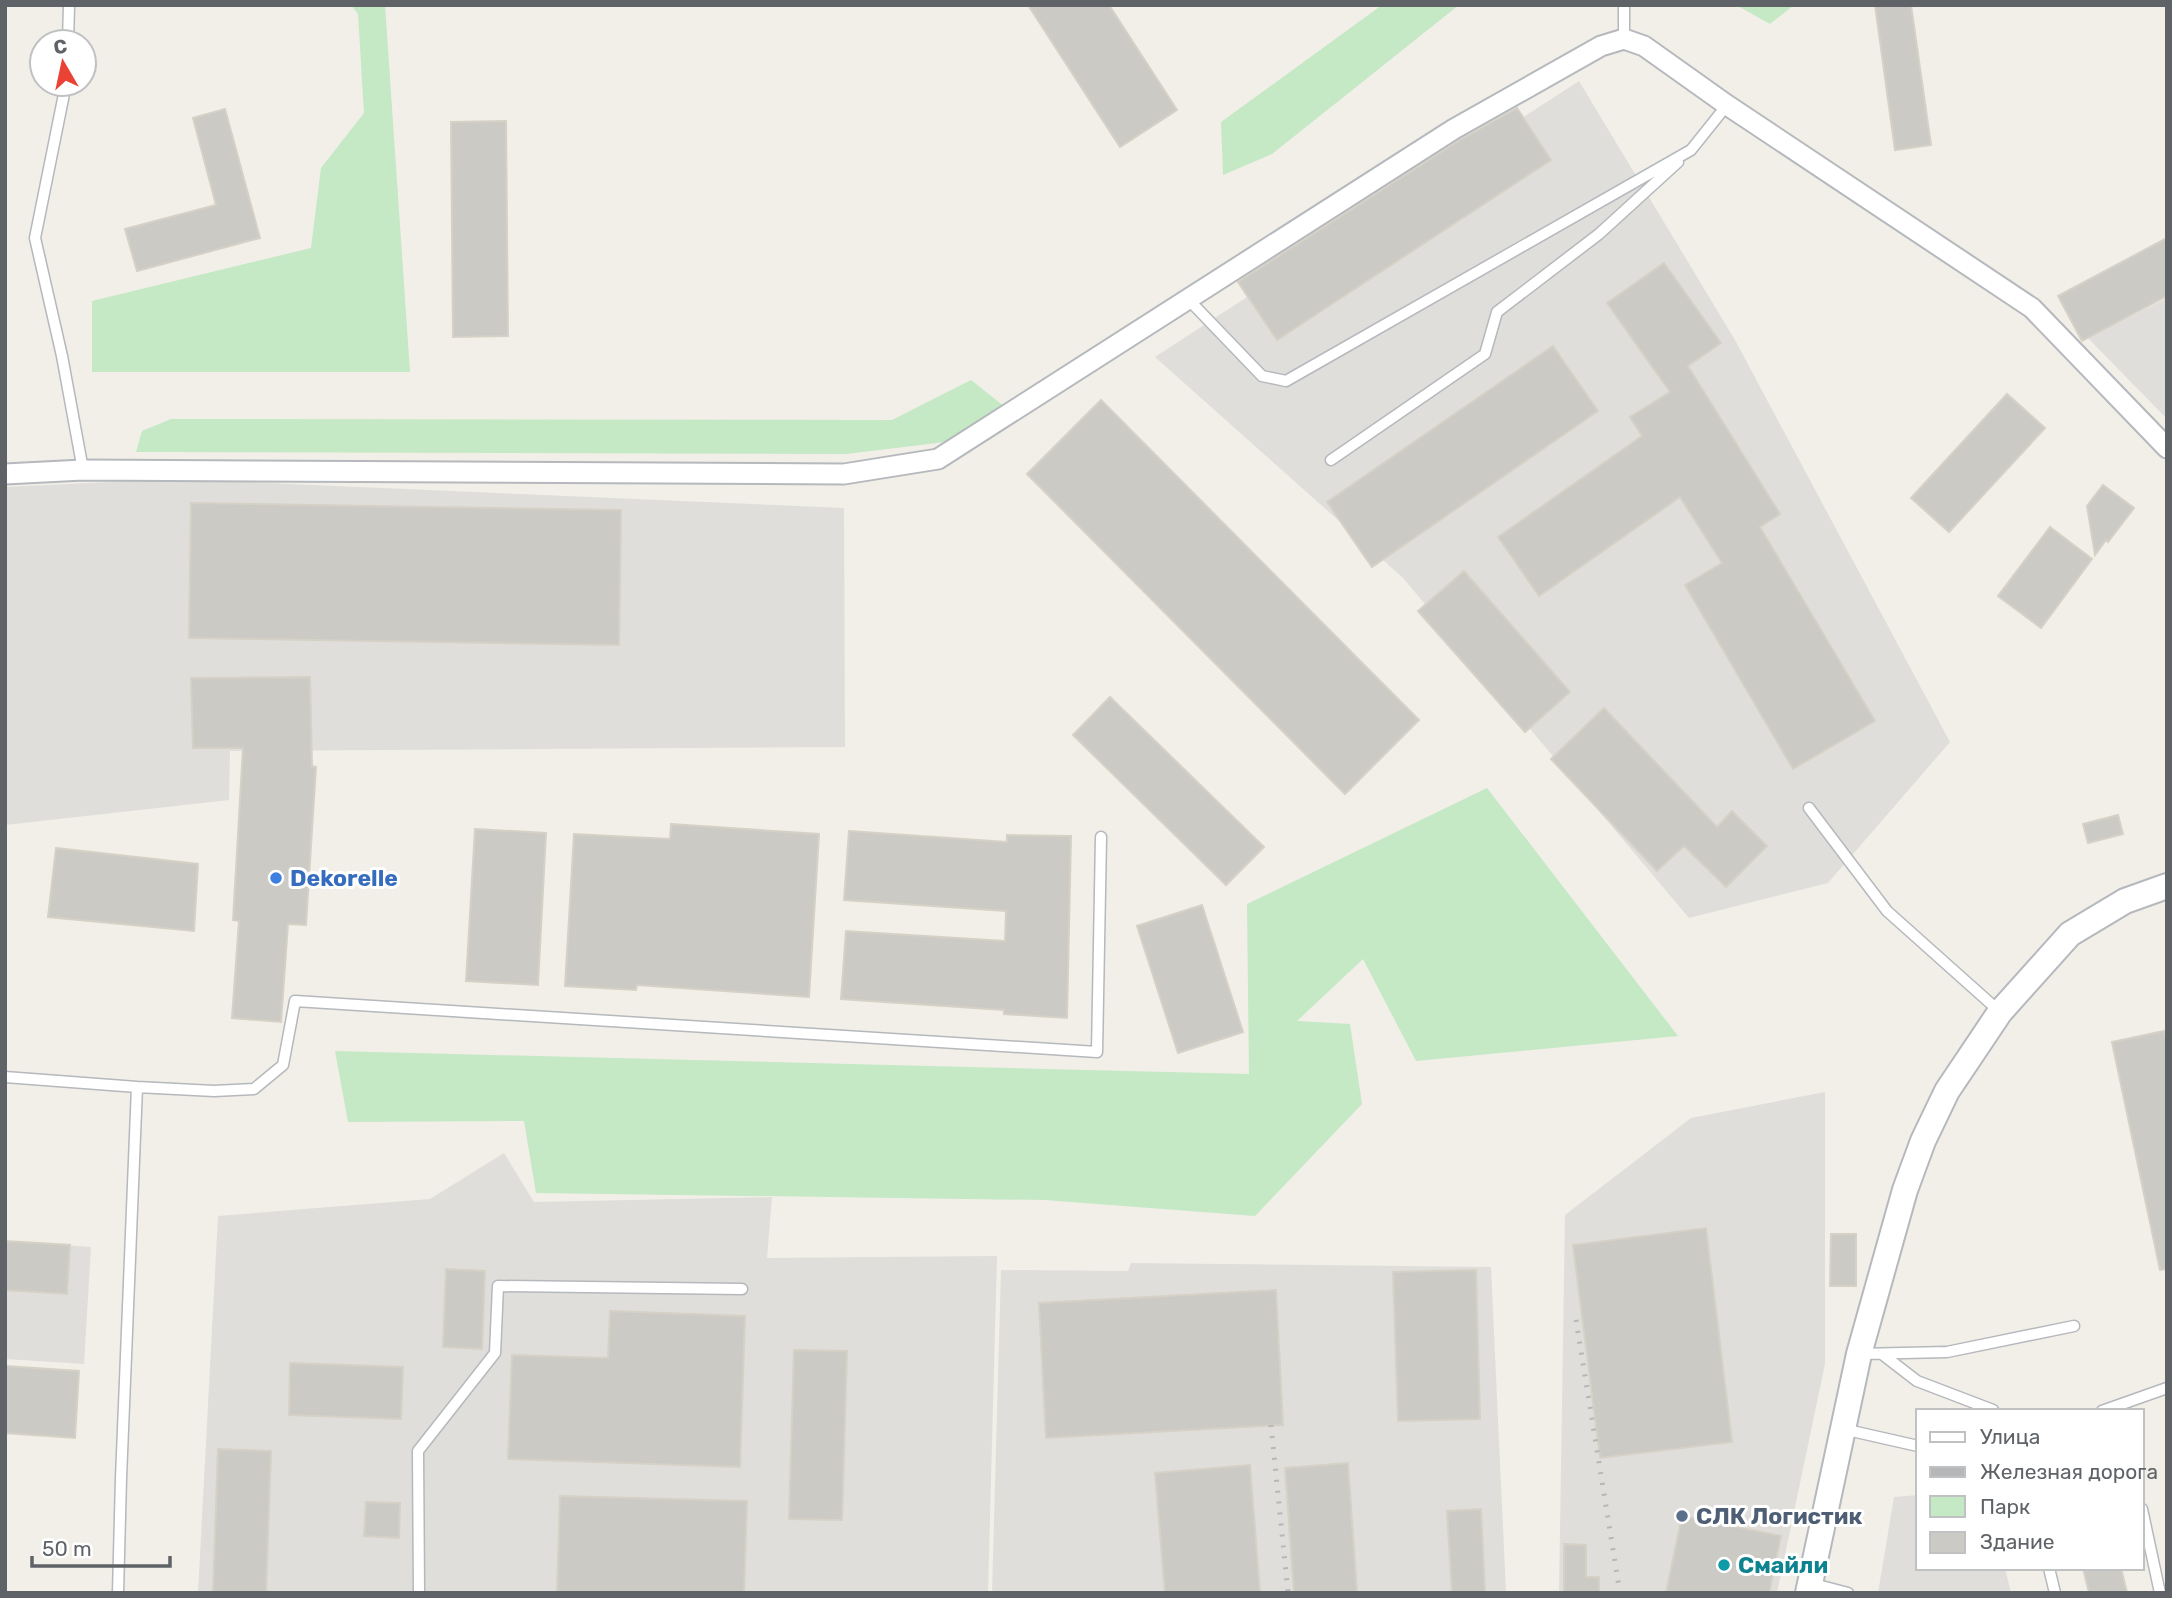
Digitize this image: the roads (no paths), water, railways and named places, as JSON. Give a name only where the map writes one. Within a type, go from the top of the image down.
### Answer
[{"type":"street","points":[[5,474],[83,470],[844,474],[938,459],[1454,129],[1601,46],[1624,39],[1644,46],[1727,105],[2032,308],[2167,448]]},
{"type":"street","points":[[1809,1588],[1843,1429],[1870,1354],[1905,1190],[1923,1141],[1947,1091],[2000,1012],[2070,934],[2125,901],[2167,886]]},
{"type":"lane","points":[[68,28],[69,5]]},
{"type":"lane","points":[[1624,5],[1624,39]]},
{"type":"lane","points":[[63,98],[35,238],[62,355],[83,470]]},
{"type":"lane","points":[[1331,460],[1485,354],[1497,312],[1599,234],[1691,150],[1727,105]]},
{"type":"lane","points":[[1188,299],[1262,376],[1286,381],[1691,150]]},
{"type":"lane","points":[[1809,808],[1887,911],[2000,1012]]},
{"type":"lane","points":[[5,1077],[214,1091],[254,1088],[283,1065],[295,1001],[1097,1052],[1101,836]]},
{"type":"lane","points":[[118,1593],[137,1087]]},
{"type":"lane","points":[[419,1593],[418,1451],[495,1353],[498,1286],[743,1289]]},
{"type":"lane","points":[[1870,1354],[1947,1352],[2074,1326]]},
{"type":"lane","points":[[1870,1354],[1917,1381],[1990,1409]]},
{"type":"lane","points":[[2108,1409],[2167,1388]]},
{"type":"lane","points":[[1843,1429],[1916,1446]]},
{"type":"lane","points":[[2144,1518],[2160,1593]]},
{"type":"lane","points":[[2049,1570],[2054,1593]]},
{"type":"lane","points":[[1809,1588],[1847,1593]]},
{"type":"railway","points":[[1576,1320],[1620,1593]]},
{"type":"railway","points":[[1271,1425],[1288,1593]]},
{"type":"place","name":"Dekorelle","points":[[276,878]]},
{"type":"place","name":"СЛК Логистик","points":[[1682,1516]]},
{"type":"place","name":"Смайли","points":[[1724,1565]]}]
